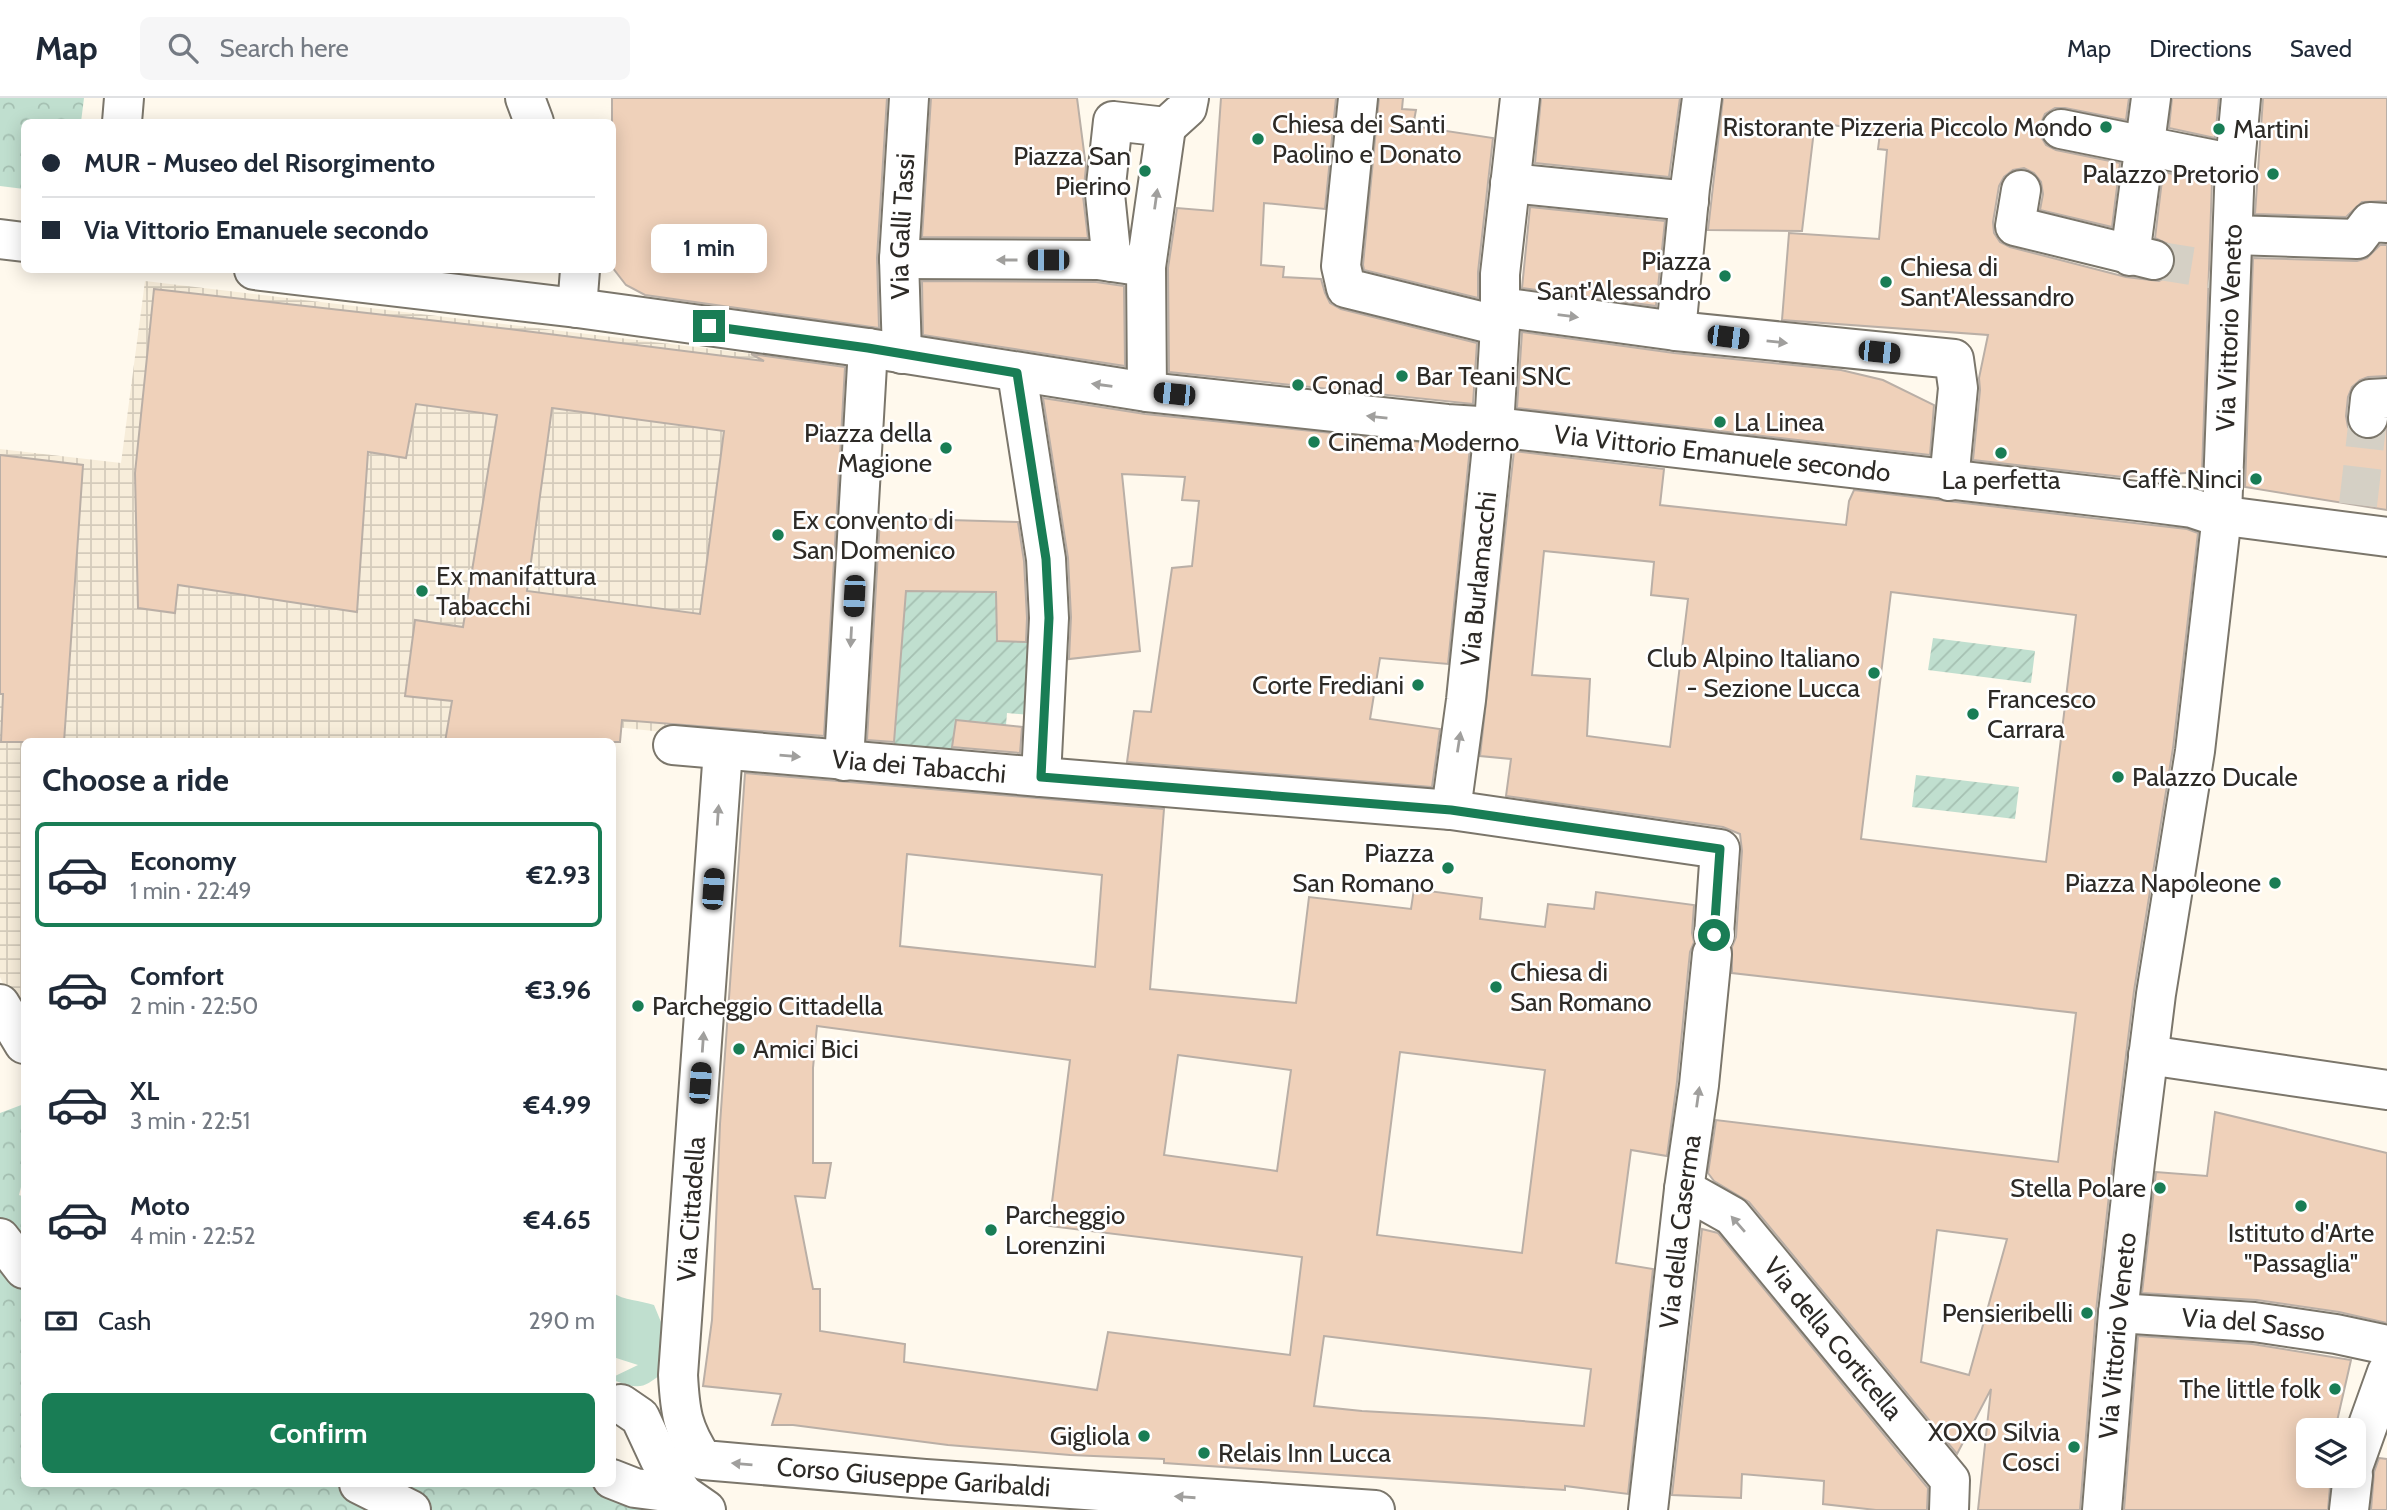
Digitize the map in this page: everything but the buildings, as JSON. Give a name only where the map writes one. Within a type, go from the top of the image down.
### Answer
[{"type":"street","points":[[122,119],[124,98]]},
{"type":"street","points":[[525,98],[533,119]]},
{"type":"street","name":"Via Galli Tassi","points":[[845,761],[885,351],[900,259],[909,98]]},
{"type":"street","points":[[1129,264],[1166,127],[1187,108],[1189,98]]},
{"type":"street","points":[[1358,98],[1340,266],[1346,288],[1500,317],[1668,329],[1954,359],[1958,388],[1949,481]]},
{"type":"street","name":"Via Burlamacchi","points":[[1451,810],[1466,700],[1494,427],[1500,274],[1520,98]]},
{"type":"street","points":[[1668,329],[1702,98]]},
{"type":"street","points":[[2021,190],[2015,226],[2118,258],[2151,98]]},
{"type":"street","name":"Via Vittorio Veneto","points":[[2207,512],[2232,235],[2241,98]]},
{"type":"street","points":[[1147,391],[1129,264],[1105,194],[1113,121],[1166,127]]},
{"type":"street","points":[[2061,129],[2235,164]]},
{"type":"street","points":[[1510,183],[1688,205]]},
{"type":"street","points":[[2232,235],[2357,239],[2370,222],[2387,223]]},
{"type":"street","points":[[0,239],[21,242]]},
{"type":"street","points":[[900,259],[1129,264]]},
{"type":"street","name":"Via Vittorio Emanuele secondo","points":[[280,273],[577,308],[1147,391],[1433,423],[1494,427],[2207,512]]},
{"type":"street","points":[[577,308],[580,273]]},
{"type":"street","points":[[1017,373],[1046,559],[1049,618],[1041,777]]},
{"type":"street","points":[[2366,525],[2207,512],[2195,751],[2148,1055],[2387,1090]]},
{"type":"street","name":"Via dei Tabacchi","points":[[673,745],[1451,810]]},
{"type":"street","name":"Via Cittadella","points":[[678,1375],[723,750]]},
{"type":"street","name":"Via della Caserma","points":[[1451,810],[1720,849],[1699,1085],[1684,1189],[1648,1510]]},
{"type":"street","points":[[0,1004],[21,1039]]},
{"type":"street","name":"Via Vittorio Veneto","points":[[2102,1510],[2118,1313],[2148,1055]]},
{"type":"street","name":"Via della Corticella","points":[[1684,1189],[1732,1216],[1933,1459],[1950,1480],[1949,1510]]},
{"type":"street","points":[[0,1229],[21,1238]]},
{"type":"street","points":[[0,1238],[21,1265]]},
{"type":"street","name":"Via del Sasso","points":[[2118,1313],[2254,1322],[2336,1334],[2387,1345]]},
{"type":"street","points":[[2366,1430],[2387,1371]]},
{"type":"street","points":[[617,1402],[638,1402],[655,1396],[678,1375]]},
{"type":"street","points":[[678,1375],[680,1411],[692,1443],[690,1484]]},
{"type":"street","points":[[617,1402],[640,1417],[660,1460],[690,1484]]},
{"type":"street","name":"Corso Giuseppe Garibaldi","points":[[616,1481],[635,1489],[690,1484],[1375,1510]]},
{"type":"street","points":[[365,1487],[411,1510]]},
{"type":"street","points":[[2349,1510],[2352,1488]]},
{"type":"shaded area","name":"Ex manifattura Tabacchi","points":[[145,281],[862,367],[832,750],[540,719],[537,738],[21,738],[21,1022],[0,977],[0,449],[121,463]]},
{"type":"green space","points":[[0,98],[84,98],[81,119],[21,119],[21,189],[0,186]]},
{"type":"green space","points":[[906,591],[996,592],[997,641],[1035,642],[1030,715],[1007,713],[1006,725],[956,720],[952,751],[894,745]]},
{"type":"green space","points":[[1933,638],[2035,651],[2031,683],[1928,670]]},
{"type":"green space","points":[[1916,775],[2019,787],[2015,819],[1912,807]]},
{"type":"green space","points":[[21,1105],[21,1487],[607,1487],[659,1510],[0,1510],[0,1113]]},
{"type":"green space","points":[[616,1294],[654,1305],[661,1322],[665,1371],[641,1386],[616,1381],[616,1376],[638,1365],[616,1358]]},
{"type":"tunnel","points":[[2154,260],[2222,271]]},
{"type":"tunnel","points":[[2358,505],[2368,418]]},
{"type":"place","name":"Ristorante Pizzeria Piccolo Mondo","points":[[2106,127]]},
{"type":"place","name":"Martini","points":[[2219,129]]},
{"type":"place","name":"Chiesa dei Santi Paolino e Donato","points":[[1258,139]]},
{"type":"place","name":"Piazza San Pierino","points":[[1145,171]]},
{"type":"place","name":"Palazzo Pretorio","points":[[2273,174]]},
{"type":"place","name":"Piazza Sant'Alessandro","points":[[1725,276]]},
{"type":"place","name":"Chiesa di Sant'Alessandro","points":[[1886,282]]},
{"type":"place","name":"Bar Teani SNC","points":[[1402,376]]},
{"type":"place","name":"Conad","points":[[1298,385]]},
{"type":"place","name":"La Linea","points":[[1720,422]]},
{"type":"place","name":"Cinema Moderno","points":[[1314,442]]},
{"type":"place","name":"Piazza della Magione","points":[[946,448]]},
{"type":"place","name":"La perfetta","points":[[2001,453]]},
{"type":"place","name":"Caffè Ninci","points":[[2256,479]]},
{"type":"place","name":"Ex convento di San Domenico","points":[[778,535]]},
{"type":"place","name":"Ex manifattura Tabacchi","points":[[422,591]]},
{"type":"place","name":"Club Alpino Italiano - Sezione Lucca","points":[[1874,673]]},
{"type":"place","name":"Corte Frediani","points":[[1418,685]]},
{"type":"place","name":"Francesco Carrara","points":[[1973,714]]},
{"type":"place","name":"Palazzo Ducale","points":[[2118,777]]},
{"type":"place","name":"Piazza San Romano","points":[[1448,868]]},
{"type":"place","name":"Piazza Napoleone","points":[[2275,883]]},
{"type":"place","name":"Chiesa di San Romano","points":[[1496,987]]},
{"type":"place","name":"Parcheggio Cittadella","points":[[638,1006]]},
{"type":"place","name":"Amici Bici","points":[[739,1049]]},
{"type":"place","name":"Stella Polare","points":[[2160,1188]]},
{"type":"place","name":"Istituto d'Arte \"Passaglia\"","points":[[2301,1206]]},
{"type":"place","name":"Parcheggio Lorenzini","points":[[991,1230]]},
{"type":"place","name":"Pensieribelli","points":[[2087,1313]]},
{"type":"place","name":"The little folk","points":[[2335,1389]]},
{"type":"place","name":"Gigliola","points":[[1144,1436]]},
{"type":"place","name":"XOXO Silvia Cosci","points":[[2074,1447]]},
{"type":"place","name":"Relais Inn Lucca","points":[[1204,1453]]},
{"type":"route","points":[[709,326],[868,348],[1017,373],[1046,559],[1049,618],[1041,777],[1451,810],[1720,849],[1714,935]]}]
